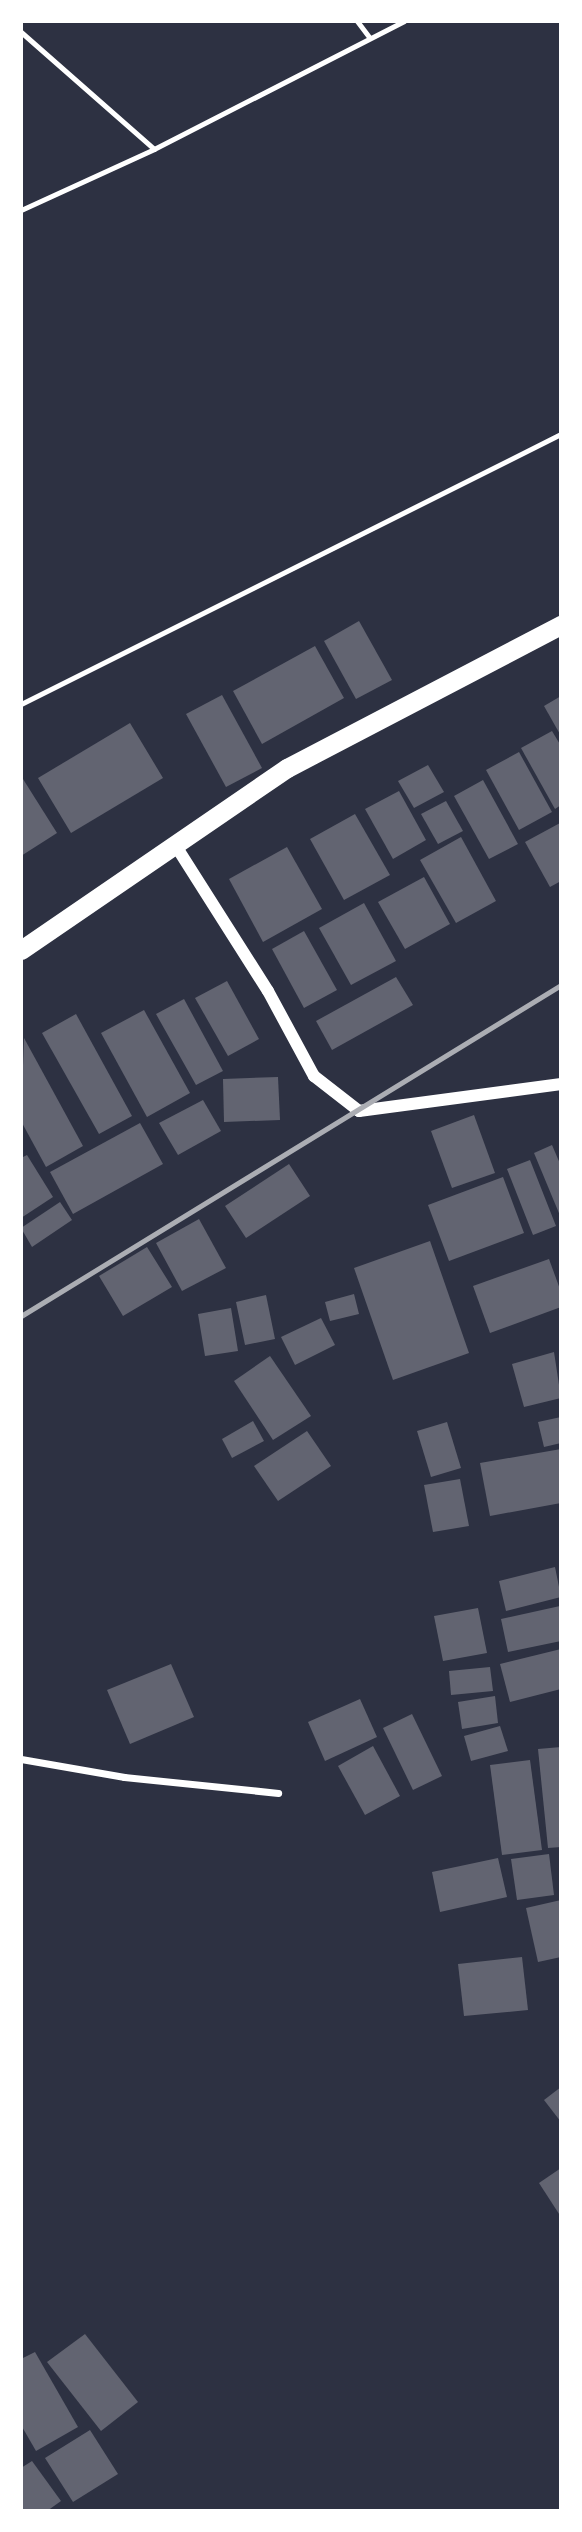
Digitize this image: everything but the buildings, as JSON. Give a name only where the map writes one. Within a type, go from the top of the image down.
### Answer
[{"type":"highway","points":[[21,950],[173,843],[287,768],[561,625]]},
{"type":"street","points":[[173,843],[268,991],[314,1076],[359,1111],[561,1084]]},
{"type":"street","points":[[21,1759],[124,1776],[278,1793]]},
{"type":"lane","points":[[357,21],[370,38]]},
{"type":"lane","points":[[21,210],[154,149],[404,21]]},
{"type":"lane","points":[[21,32],[154,149]]},
{"type":"lane","points":[[21,704],[561,434]]},
{"type":"railway","points":[[21,1316],[561,985]]}]
